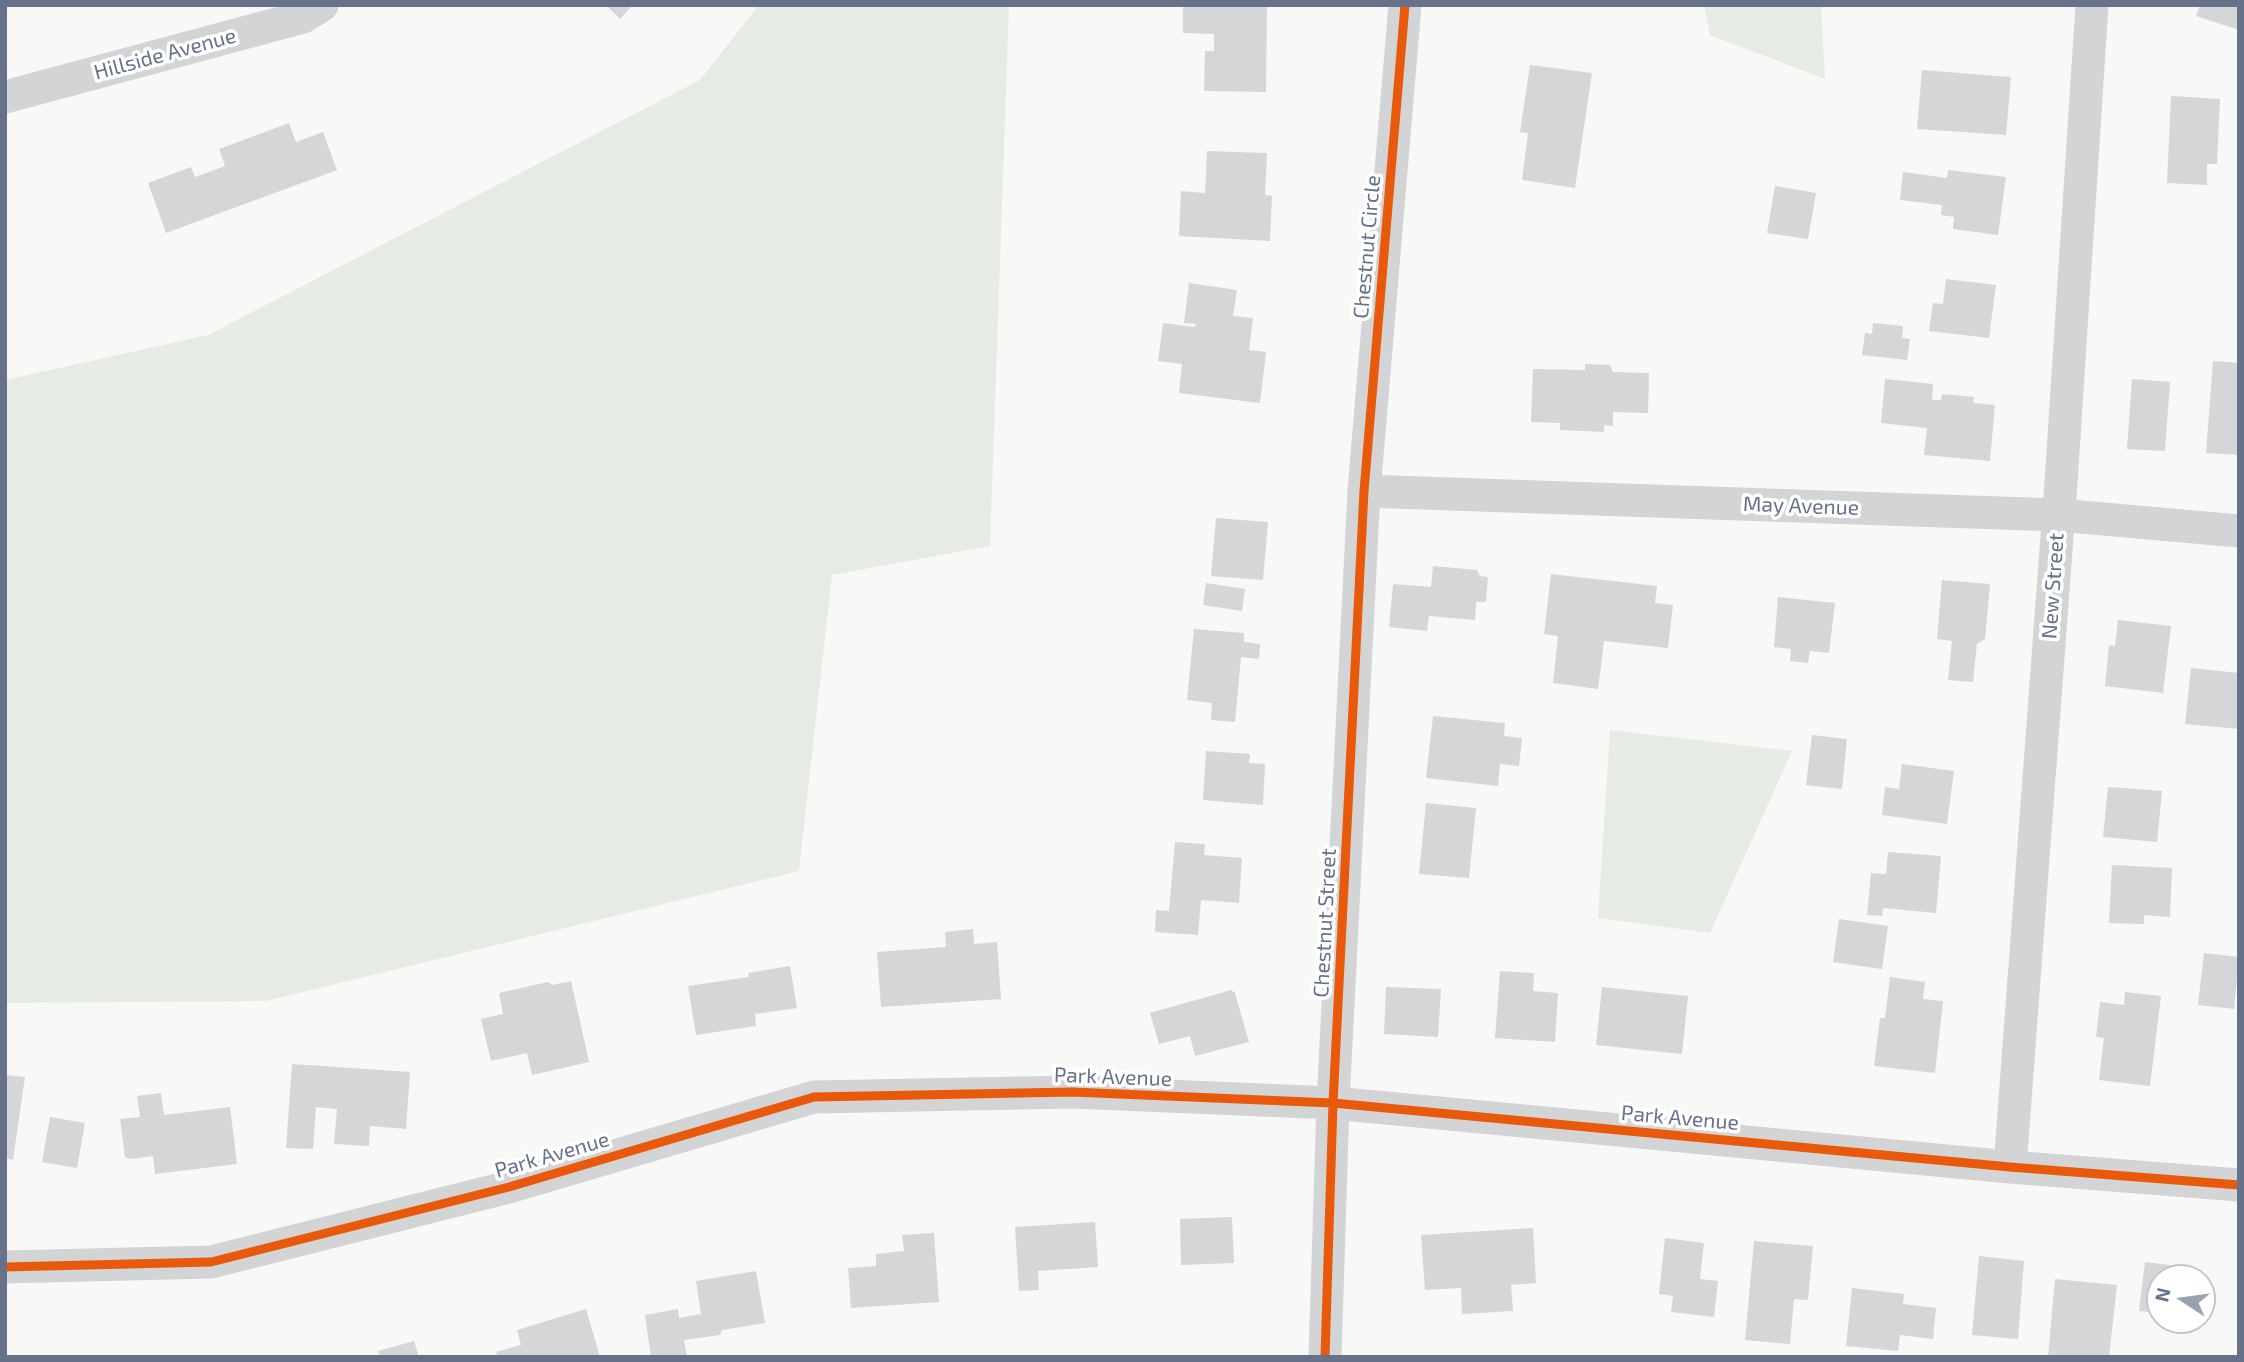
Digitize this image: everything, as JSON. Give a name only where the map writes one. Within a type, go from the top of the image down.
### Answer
[{"type":"street","name":"Hillside Avenue","points":[[5,97],[303,17],[322,5]]},
{"type":"street","name":"Chestnut Circle","points":[[1364,491],[1405,5]]},
{"type":"street","name":"New Street","points":[[2010,1167],[2059,515],[2092,5]]},
{"type":"street","name":"May Avenue","points":[[1364,491],[2059,515],[2239,531]]},
{"type":"street","name":"Chestnut Street","points":[[1325,1357],[1333,1103],[1364,491]]},
{"type":"street","name":"Park Avenue","points":[[5,1267],[211,1262],[509,1186],[814,1097],[1072,1092],[1333,1103],[2010,1167],[2239,1185]]},
{"type":"shaded area","points":[[759,5],[1009,5],[990,546],[832,575],[799,871],[266,1001],[5,1003],[5,380],[208,335],[700,80]]},
{"type":"shaded area","points":[[1704,5],[1821,5],[1825,79],[1710,35]]},
{"type":"shaded area","points":[[1610,730],[1792,751],[1710,933],[1598,918]]},
{"type":"building","points":[[606,5],[633,5],[620,19]]},
{"type":"building","points":[[1183,5],[1267,5],[1266,92],[1204,91],[1205,51],[1214,51],[1214,34],[1183,33]]},
{"type":"building","points":[[2200,5],[2239,5],[2239,30],[2196,16]]},
{"type":"building","points":[[1530,65],[1592,73],[1575,188],[1522,180],[1528,133],[1520,132]]},
{"type":"building","points":[[1922,70],[2011,77],[2006,135],[1917,129]]},
{"type":"building","points":[[2171,96],[2220,99],[2217,164],[2207,164],[2207,185],[2167,183]]},
{"type":"building","points":[[289,123],[296,142],[323,132],[337,170],[166,233],[148,183],[191,167],[195,177],[225,166],[219,149]]},
{"type":"building","points":[[1207,151],[1267,153],[1265,195],[1272,196],[1270,241],[1179,236],[1181,191],[1205,193]]},
{"type":"building","points":[[1948,170],[2006,177],[1998,235],[1953,229],[1954,217],[1941,215],[1942,205],[1900,200],[1903,172],[1947,178]]},
{"type":"building","points":[[1775,186],[1816,193],[1808,239],[1767,233]]},
{"type":"building","points":[[1946,279],[1996,285],[1989,338],[1929,331],[1933,303],[1943,304]]},
{"type":"building","points":[[1189,283],[1237,290],[1233,316],[1253,318],[1249,350],[1266,352],[1260,403],[1179,393],[1182,364],[1158,361],[1163,323],[1194,327],[1197,324],[1184,323]]},
{"type":"building","points":[[1873,323],[1903,326],[1902,338],[1910,339],[1907,360],[1862,355],[1865,333],[1872,334]]},
{"type":"building","points":[[2213,361],[2239,363],[2239,455],[2206,453]]},
{"type":"building","points":[[1585,364],[1610,365],[1613,372],[1649,373],[1648,413],[1613,412],[1613,426],[1604,425],[1604,432],[1560,430],[1560,423],[1531,422],[1533,369],[1585,370]]},
{"type":"building","points":[[1885,379],[1933,384],[1932,400],[1941,400],[1942,394],[1974,397],[1973,403],[1995,405],[1990,461],[1924,455],[1927,428],[1881,423]]},
{"type":"building","points":[[2132,379],[2170,382],[2165,451],[2127,449]]},
{"type":"building","points":[[1216,518],[1268,522],[1263,580],[1211,576]]},
{"type":"building","points":[[1433,566],[1477,570],[1480,576],[1488,577],[1486,602],[1476,602],[1475,620],[1429,616],[1427,631],[1389,627],[1393,584],[1431,587]]},
{"type":"building","points":[[1551,574],[1657,586],[1655,603],[1673,605],[1668,648],[1604,641],[1598,689],[1553,683],[1558,636],[1544,634]]},
{"type":"building","points":[[1942,580],[1990,584],[1985,639],[1977,644],[1973,682],[1948,680],[1952,641],[1937,639]]},
{"type":"building","points":[[1206,583],[1245,589],[1242,611],[1203,605]]},
{"type":"building","points":[[1778,597],[1835,603],[1829,653],[1810,651],[1808,663],[1790,661],[1791,649],[1774,647]]},
{"type":"building","points":[[2118,620],[2171,626],[2163,693],[2105,686],[2109,645],[2115,646]]},
{"type":"building","points":[[1194,629],[1244,633],[1244,642],[1260,644],[1259,659],[1241,657],[1235,722],[1211,720],[1212,703],[1187,700]]},
{"type":"building","points":[[2191,668],[2239,673],[2239,729],[2185,724]]},
{"type":"building","points":[[1433,716],[1505,723],[1504,736],[1522,738],[1519,766],[1500,764],[1498,786],[1426,778]]},
{"type":"building","points":[[1812,735],[1847,739],[1842,789],[1806,785]]},
{"type":"building","points":[[1206,751],[1250,754],[1249,763],[1265,764],[1263,805],[1203,800]]},
{"type":"building","points":[[1902,764],[1954,771],[1947,824],[1882,815],[1885,787],[1899,789]]},
{"type":"building","points":[[2108,787],[2162,791],[2157,842],[2103,837]]},
{"type":"building","points":[[1426,803],[1476,808],[1469,878],[1419,874]]},
{"type":"building","points":[[1175,842],[1205,844],[1204,855],[1242,858],[1239,903],[1201,900],[1198,935],[1155,932],[1156,910],[1169,911]]},
{"type":"building","points":[[1888,852],[1941,856],[1936,913],[1883,908],[1882,916],[1867,915],[1871,873],[1886,874]]},
{"type":"building","points":[[2112,865],[2172,868],[2170,917],[2144,915],[2144,924],[2109,923]]},
{"type":"building","points":[[1839,919],[1888,926],[1882,969],[1833,962]]},
{"type":"building","points":[[973,929],[974,944],[997,942],[1001,999],[881,1007],[877,952],[946,947],[945,932]]},
{"type":"building","points":[[2204,953],[2239,957],[2234,1009],[2198,1005]]},
{"type":"building","points":[[790,966],[797,1008],[755,1014],[756,1026],[696,1035],[688,986],[749,977],[748,973]]},
{"type":"building","points":[[1500,971],[1534,973],[1533,991],[1558,993],[1555,1042],[1495,1038]]},
{"type":"building","points":[[1890,977],[1925,982],[1923,999],[1943,1001],[1935,1073],[1874,1066],[1880,1018],[1885,1018]]},
{"type":"building","points":[[571,981],[589,1062],[532,1075],[527,1053],[491,1061],[481,1019],[503,1014],[499,993],[548,982],[552,985]]},
{"type":"building","points":[[1386,987],[1441,989],[1438,1037],[1384,1034]]},
{"type":"building","points":[[1602,987],[1688,996],[1682,1054],[1596,1045]]},
{"type":"building","points":[[1231,990],[1235,993],[1249,1042],[1195,1056],[1190,1036],[1159,1044],[1150,1013]]},
{"type":"building","points":[[2125,992],[2161,996],[2150,1086],[2099,1080],[2104,1038],[2096,1037],[2100,1002],[2124,1005]]},
{"type":"building","points":[[292,1064],[410,1072],[406,1129],[370,1126],[369,1146],[334,1144],[337,1109],[316,1107],[313,1149],[286,1148]]},
{"type":"building","points":[[5,1075],[25,1077],[13,1160],[5,1158]]},
{"type":"building","points":[[161,1093],[164,1115],[230,1107],[237,1164],[155,1174],[153,1156],[130,1159],[125,1157],[120,1119],[140,1117],[137,1096]]},
{"type":"building","points":[[50,1117],[85,1123],[77,1168],[42,1162]]},
{"type":"building","points":[[1232,1217],[1234,1263],[1181,1265],[1180,1219]]},
{"type":"building","points":[[1095,1222],[1098,1267],[1038,1271],[1039,1290],[1019,1291],[1015,1227]]},
{"type":"building","points":[[1533,1228],[1536,1283],[1511,1285],[1513,1311],[1462,1314],[1461,1288],[1425,1290],[1421,1235]]},
{"type":"building","points":[[934,1233],[939,1302],[851,1308],[848,1268],[876,1266],[876,1254],[904,1251],[902,1235]]},
{"type":"building","points":[[1665,1238],[1704,1243],[1700,1279],[1718,1281],[1714,1317],[1671,1312],[1673,1296],[1659,1294]]},
{"type":"building","points":[[1754,1241],[1813,1246],[1808,1300],[1794,1299],[1790,1344],[1745,1340]]},
{"type":"building","points":[[1979,1256],[2024,1261],[2018,1339],[1972,1335]]},
{"type":"building","points":[[2145,1262],[2161,1264],[2146,1264],[2146,1312],[2139,1311]]},
{"type":"building","points":[[756,1271],[765,1323],[722,1330],[720,1335],[684,1340],[687,1357],[651,1357],[645,1315],[678,1309],[679,1318],[701,1314],[696,1281]]},
{"type":"building","points":[[2055,1279],[2117,1285],[2109,1357],[2048,1357]]},
{"type":"building","points":[[1852,1288],[1904,1294],[1903,1304],[1936,1308],[1933,1339],[1900,1335],[1898,1351],[1846,1346]]},
{"type":"building","points":[[586,1309],[600,1357],[498,1357],[496,1352],[521,1345],[517,1330]]},
{"type":"building","points":[[414,1341],[419,1357],[380,1357],[378,1351]]},
{"type":"cycle path","points":[[1325,1357],[1333,1103],[1364,491],[1405,5]]},
{"type":"cycle path","points":[[5,1267],[211,1262],[509,1187],[814,1097],[1072,1092],[1333,1103],[2010,1167],[2239,1185]]}]
